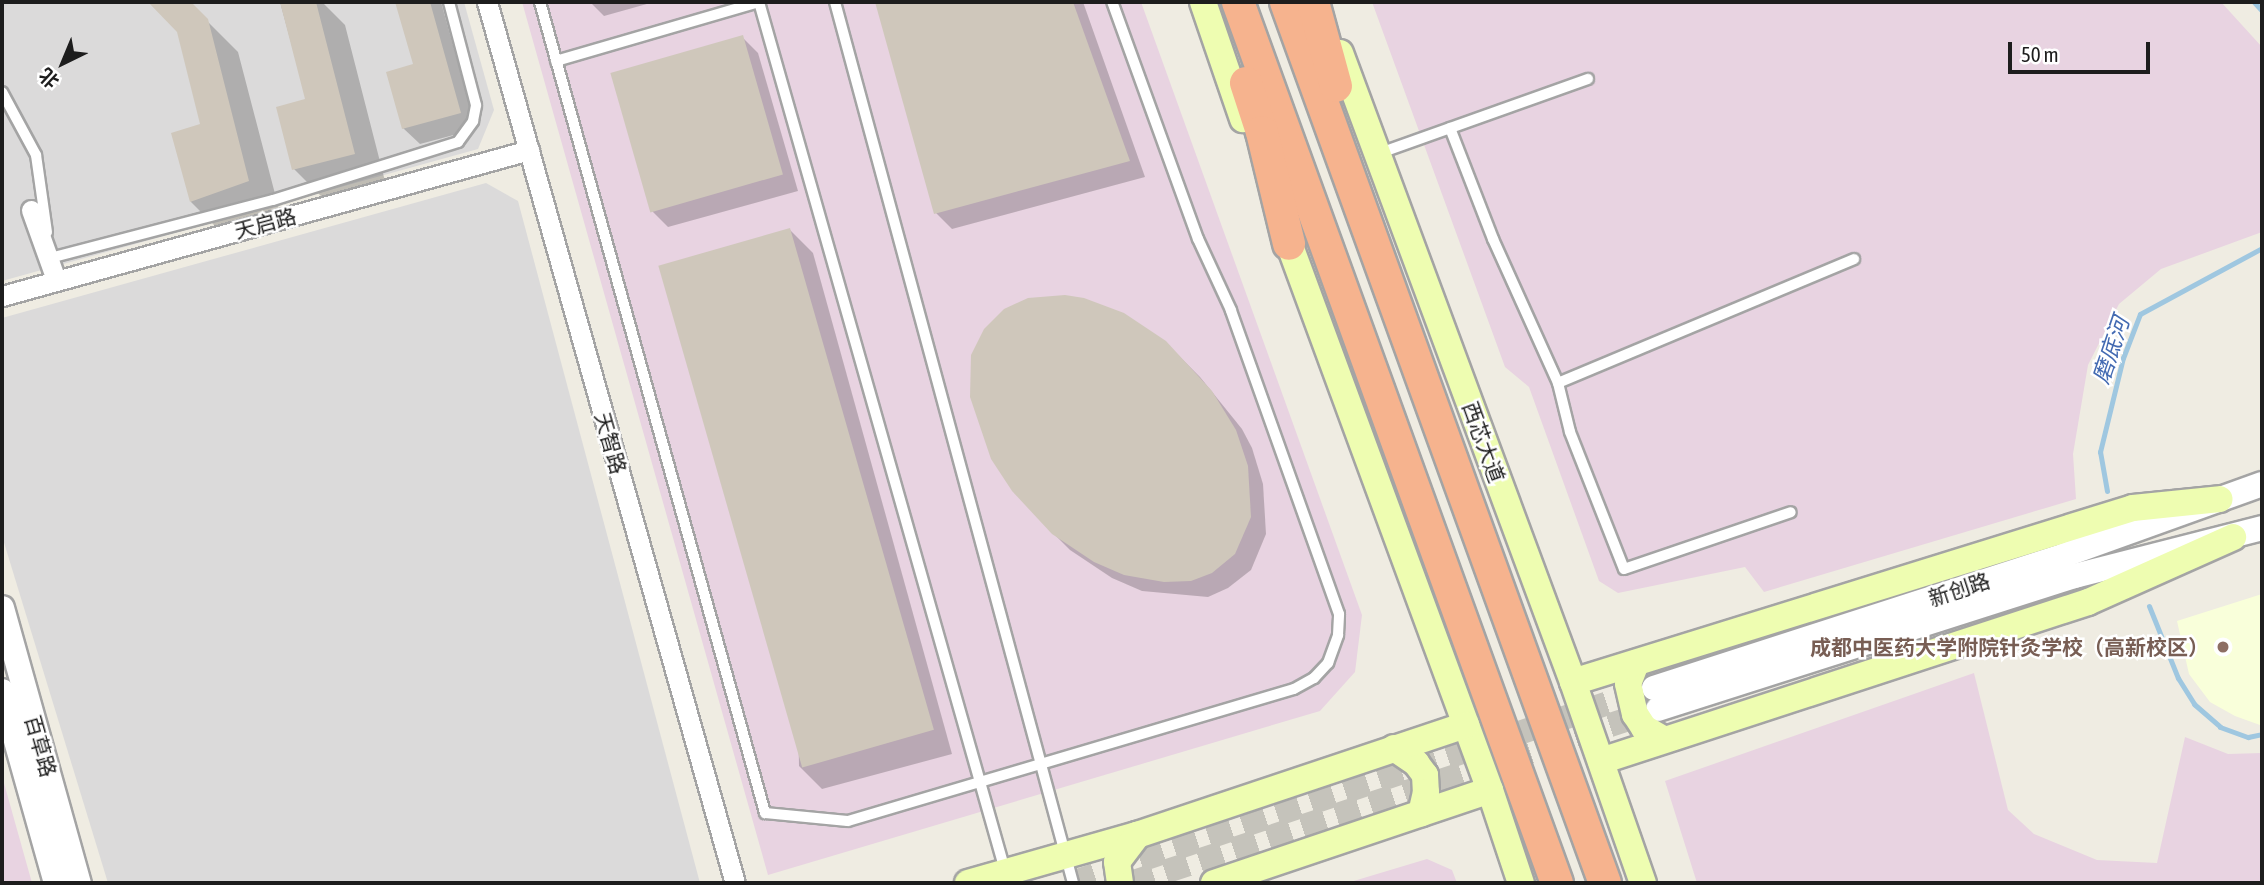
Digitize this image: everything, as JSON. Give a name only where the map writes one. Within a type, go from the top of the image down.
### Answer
[{"type":"highway","points":[[1220,2],[1262,132],[1289,244]]},
{"type":"highway","points":[[1238,2],[1557,883]]},
{"type":"highway","name":"西芯大道","points":[[1286,2],[1605,883]]},
{"type":"highway","points":[[1313,2],[1402,323]]},
{"type":"main road","points":[[1203,2],[1521,883]]},
{"type":"main road","name":"西芯大道","points":[[1320,2],[1573,682],[1643,883]]},
{"type":"main road","points":[[1573,682],[2133,509],[2220,499]]},
{"type":"main road","points":[[1601,761],[2088,603],[2233,537]]},
{"type":"main road","points":[[1636,663],[1628,684],[1636,714],[1644,729],[1663,739]]},
{"type":"main road","points":[[968,883],[1007,878],[1064,855],[1137,835],[1466,725]]},
{"type":"main road","points":[[1394,748],[1416,763],[1425,775],[1426,792],[1420,813]]},
{"type":"main road","points":[[1214,883],[1489,790]]},
{"type":"main road","points":[[1120,883],[1117,862],[1137,835]]},
{"type":"street","name":"天智路","points":[[487,2],[735,883]]},
{"type":"street","name":"天启路","points":[[2,296],[529,150]]},
{"type":"street","points":[[31,210],[56,280]]},
{"type":"street","name":"新创路","points":[[2262,484],[1656,699],[2075,576],[2262,528]]},
{"type":"street","name":"百草路","points":[[2,608],[79,883]]},
{"type":"street","name":"百草路","points":[[2,691],[56,883]]},
{"type":"lane","points":[[2,92],[36,155],[50,258],[273,200],[458,142],[473,121],[475,105],[450,2]]},
{"type":"lane","points":[[540,2],[765,813],[848,821],[1294,689],[1314,678],[1328,663],[1338,635],[1339,614],[1231,310],[1198,239],[1112,2]]},
{"type":"lane","points":[[556,61],[759,2],[1007,878]]},
{"type":"lane","points":[[835,2],[1073,883]]},
{"type":"lane","points":[[1377,154],[1587,79]]},
{"type":"lane","points":[[1450,128],[1493,239],[1558,383],[1570,432],[1624,569],[1791,512]]},
{"type":"lane","points":[[1558,383],[1854,259]]},
{"type":"shaded area","points":[[2,2],[464,2],[494,110],[478,149],[2,281]]},
{"type":"shaded area","points":[[522,2],[1141,2],[1362,615],[1355,672],[1320,711],[768,875]]},
{"type":"shaded area","points":[[1372,2],[2221,2],[2262,47],[2262,232],[2161,269],[2119,304],[2088,365],[2073,454],[2076,499],[1764,592],[1745,567],[1618,593],[1599,581],[1529,387],[1505,367]]},
{"type":"shaded area","points":[[486,183],[518,201],[700,883],[108,883],[2,536],[2,318]]},
{"type":"shaded area","name":"成都中医药大学附院针灸学校（高新校区）","points":[[2262,594],[2260,725],[2235,716],[2210,702],[2189,674],[2177,621]]},
{"type":"shaded area","points":[[1974,673],[2008,810],[2034,834],[2097,860],[2157,863],[2185,737],[2228,754],[2262,753],[2262,883],[1697,883],[1665,781]]},
{"type":"shaded area","points":[[2,776],[32,883],[2,883]]},
{"type":"shaded area","points":[[1427,859],[1452,870],[1457,883],[1347,883]]},
{"type":"building","points":[[148,2],[191,2],[208,19],[249,181],[190,202],[171,133],[200,124],[177,32]]},
{"type":"building","points":[[280,2],[316,2],[355,154],[292,170],[276,107],[305,99]]},
{"type":"building","points":[[395,2],[430,2],[461,113],[402,129],[386,72],[413,64]]},
{"type":"building","points":[[875,2],[1073,2],[1130,161],[934,214]]},
{"type":"building","points":[[743,35],[783,174],[650,212],[610,73]]},
{"type":"building","points":[[790,228],[934,730],[802,768],[658,266]]},
{"type":"building","points":[[1065,295],[1084,298],[1124,313],[1166,341],[1212,391],[1236,430],[1248,466],[1251,517],[1235,554],[1212,573],[1191,581],[1164,582],[1124,575],[1094,562],[1052,534],[1012,491],[991,459],[970,397],[971,355],[984,329],[1004,309],[1028,298]]},
{"type":"waterway","name":"磨底河","points":[[2254,2],[2262,11]]},
{"type":"waterway","name":"磨底河","points":[[2107,491],[2100,452],[2123,358],[2140,314],[2262,248]]},
{"type":"waterway","name":"磨底河","points":[[2149,606],[2178,678],[2194,704],[2220,727],[2248,737],[2262,734]]},
{"type":"tunnel","points":[[1072,883],[1650,689]]},
{"type":"tunnel","points":[[1131,883],[1656,710]]},
{"type":"place","name":"成都中医药大学附院针灸学校（高新校区）","points":[[2223,647]]}]
